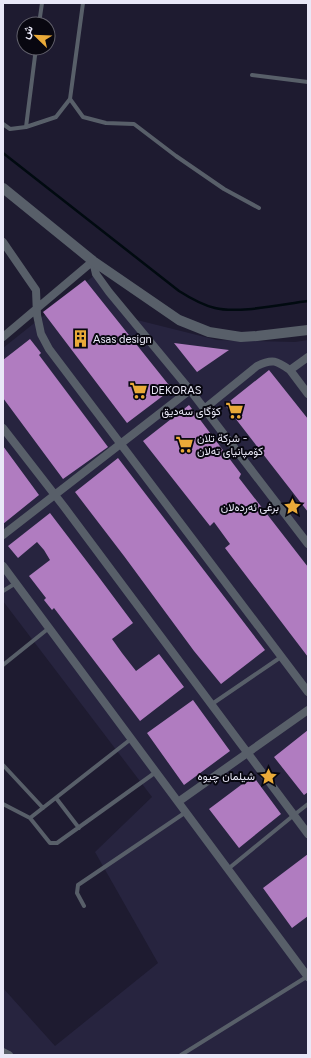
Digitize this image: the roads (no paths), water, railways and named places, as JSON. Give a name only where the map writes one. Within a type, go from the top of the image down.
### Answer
[{"type":"street","points":[[3,188],[93,261],[179,320],[209,332],[241,337],[308,330]]},
{"type":"street","points":[[3,242],[36,290],[41,334],[49,349],[308,692]]},
{"type":"street","points":[[3,337],[93,261]]},
{"type":"street","points":[[93,261],[96,274],[109,292],[190,390],[308,544]]},
{"type":"street","points":[[290,370],[308,358]]},
{"type":"street","points":[[204,408],[257,366],[265,362],[274,361],[290,370],[308,394]]},
{"type":"street","points":[[3,535],[190,390]]},
{"type":"street","points":[[3,428],[55,494],[308,834]]},
{"type":"street","points":[[3,566],[308,977]]},
{"type":"street","points":[[178,802],[308,710]]},
{"type":"street","points":[[3,1052],[9,1055]]},
{"type":"lane","points":[[40,16],[42,3]]},
{"type":"lane","points":[[3,124],[10,129],[26,127],[56,117],[70,99],[83,3]]},
{"type":"lane","points":[[26,127],[35,56]]},
{"type":"lane","points":[[252,74],[308,82]]},
{"type":"lane","points":[[70,99],[83,117],[106,123],[134,124],[176,156],[224,189],[259,208]]},
{"type":"lane","points":[[3,591],[16,583]]},
{"type":"lane","points":[[3,665],[49,628]]},
{"type":"lane","points":[[212,704],[281,656]]},
{"type":"lane","points":[[30,818],[131,739]]},
{"type":"lane","points":[[3,765],[43,808]]},
{"type":"lane","points":[[3,804],[30,818],[50,844],[57,844],[156,772]]},
{"type":"lane","points":[[56,798],[79,828]]},
{"type":"lane","points":[[228,869],[308,804]]},
{"type":"lane","points":[[84,906],[77,893],[78,884],[186,812]]},
{"type":"lane","points":[[181,1055],[308,977]]},
{"type":"waterway","points":[[3,153],[179,291],[196,301],[225,310],[261,308],[308,301]]},
{"type":"place","name":"Asas design","points":[[80,339]]},
{"type":"place","name":"DEKORAS","points":[[138,390]]},
{"type":"place","name":"کۆگای سەدیق","points":[[234,411]]},
{"type":"place","name":"شركة تلان - کۆمپانیای تەلان","points":[[184,444]]},
{"type":"place","name":"برغی ئەردەلان","points":[[292,507]]},
{"type":"place","name":"شيلمان چیوه","points":[[268,776]]}]
